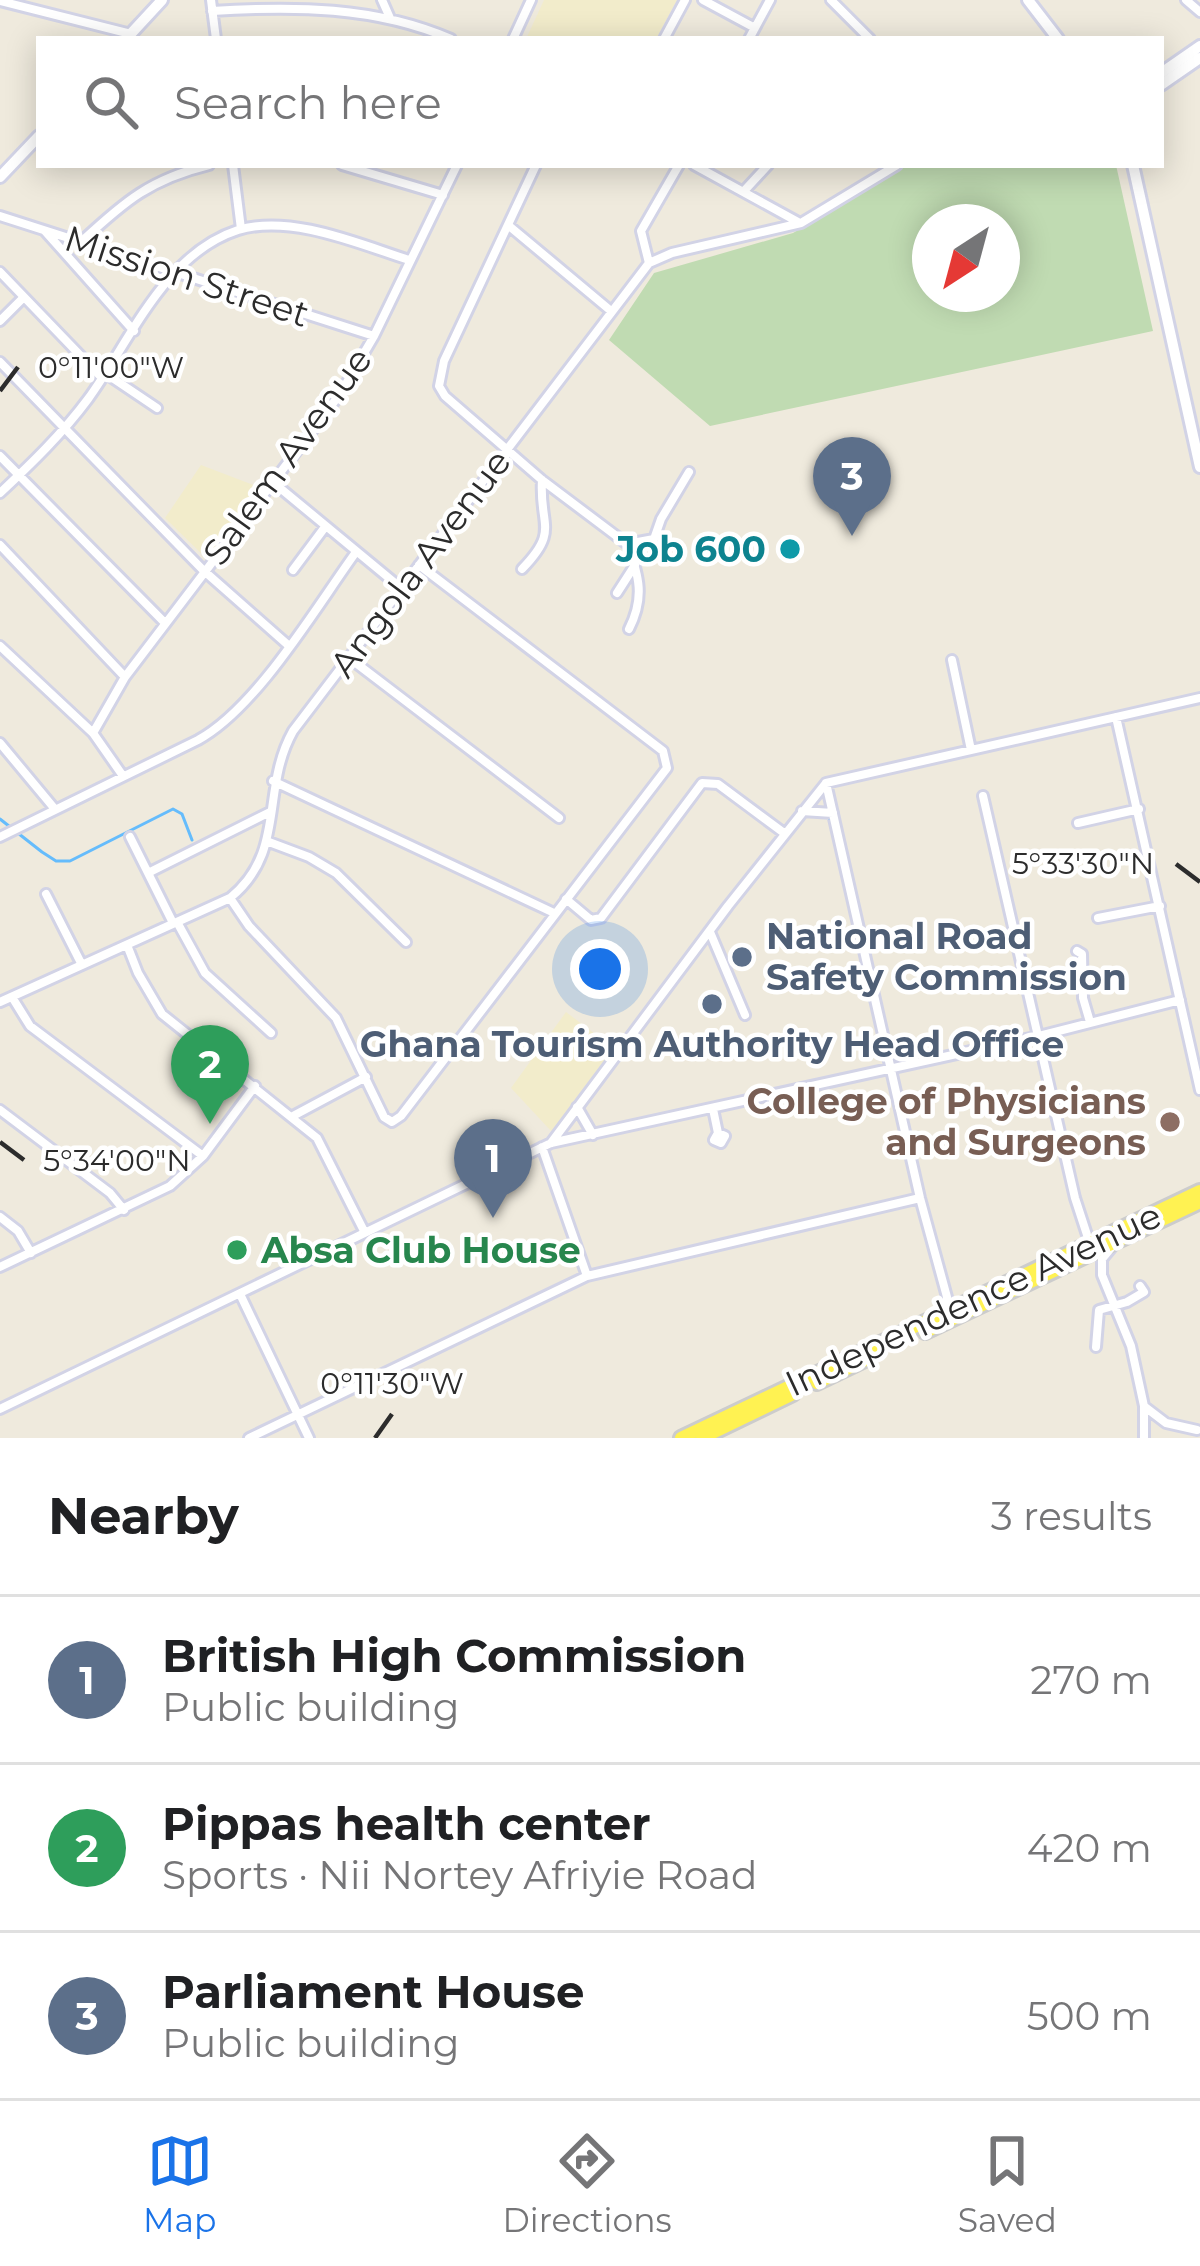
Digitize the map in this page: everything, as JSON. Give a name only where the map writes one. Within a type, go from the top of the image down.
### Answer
[{"type":"main road","points":[[129,36],[163,0]]},
{"type":"main road","points":[[1028,0],[1059,36]]},
{"type":"main road","points":[[1164,71],[1200,46]]},
{"type":"main road","points":[[1164,83],[1200,58]]},
{"type":"main road","points":[[0,177],[36,139]]},
{"type":"main road","points":[[1134,168],[1200,467]]},
{"type":"main road","name":"Independence Avenue","points":[[682,1438],[1200,1191]]},
{"type":"main road","name":"Independence Avenue","points":[[702,1438],[1200,1202]]},
{"type":"street","points":[[211,0],[216,36]]},
{"type":"street","points":[[382,0],[391,19]]},
{"type":"street","points":[[514,36],[531,0]]},
{"type":"street","points":[[666,36],[685,0]]},
{"type":"street","points":[[703,0],[755,28]]},
{"type":"street","points":[[751,36],[770,0]]},
{"type":"street","points":[[831,0],[866,36]]},
{"type":"street","points":[[1186,0],[1200,12]]},
{"type":"street","points":[[0,1],[124,36]]},
{"type":"street","points":[[212,11],[299,8],[391,19],[442,36]]},
{"type":"street","points":[[81,242],[154,181],[198,168]]},
{"type":"street","points":[[233,168],[241,229]]},
{"type":"street","points":[[352,168],[443,195]]},
{"type":"street","name":"Salem Avenue","points":[[93,733],[125,676],[340,394],[374,336],[456,168]]},
{"type":"street","points":[[535,168],[438,375],[445,396],[542,480],[627,544],[640,600],[629,629]]},
{"type":"street","points":[[677,168],[641,231],[649,262],[801,223],[892,168]]},
{"type":"street","points":[[700,168],[801,223]]},
{"type":"street","points":[[744,191],[765,168]]},
{"type":"street","name":"Mission Street","points":[[0,216],[374,336]]},
{"type":"street","points":[[508,225],[611,311]]},
{"type":"street","points":[[0,493],[64,429],[174,271],[192,255],[241,229],[306,230],[409,260]]},
{"type":"street","points":[[44,230],[134,331]]},
{"type":"street","name":"Angola Avenue","points":[[0,1002],[230,898],[257,870],[268,842],[273,781],[293,731],[649,262]]},
{"type":"street","points":[[0,272],[104,376],[157,408]]},
{"type":"street","points":[[0,321],[24,297]]},
{"type":"street","points":[[0,362],[203,570],[288,645]]},
{"type":"street","points":[[0,456],[165,622]]},
{"type":"street","points":[[627,544],[654,538],[689,472]]},
{"type":"street","points":[[522,569],[547,534],[542,480]]},
{"type":"street","points":[[274,483],[401,588]]},
{"type":"street","points":[[293,570],[326,527]]},
{"type":"street","points":[[0,545],[125,676]]},
{"type":"street","points":[[0,837],[198,740],[221,724],[261,682],[356,552]]},
{"type":"street","points":[[230,898],[249,926],[336,1018],[384,1117],[392,1122],[667,768],[667,757],[419,565]]},
{"type":"street","points":[[617,592],[635,565]]},
{"type":"street","points":[[0,646],[93,733],[123,776]]},
{"type":"street","points":[[348,657],[559,818]]},
{"type":"street","points":[[952,659],[971,750]]},
{"type":"street","points":[[546,1145],[826,783],[1200,698]]},
{"type":"street","points":[[1116,717],[1200,1090]]},
{"type":"street","points":[[0,743],[54,808]]},
{"type":"street","points":[[273,781],[555,913]]},
{"type":"street","points":[[826,783],[947,1297],[945,1314]]},
{"type":"street","points":[[566,899],[591,920],[601,918],[702,784],[718,784],[784,833]]},
{"type":"street","points":[[983,796],[1075,1198],[1091,1245]]},
{"type":"street","points":[[1078,823],[1139,809]]},
{"type":"street","points":[[801,811],[832,813]]},
{"type":"street","points":[[148,873],[272,812]]},
{"type":"street","points":[[130,838],[205,973],[271,1033]]},
{"type":"street","points":[[268,842],[336,873],[406,942]]},
{"type":"street","points":[[46,894],[82,965]]},
{"type":"street","points":[[1098,918],[1160,906]]},
{"type":"street","points":[[710,930],[745,1015]]},
{"type":"street","points":[[127,945],[162,1015],[293,1116],[321,1144],[364,1231]]},
{"type":"street","points":[[1077,951],[1082,954],[1083,998],[1090,1022]]},
{"type":"street","points":[[12,997],[30,1026],[202,1156]]},
{"type":"street","points":[[0,1409],[546,1145],[1039,1036],[1180,1000]]},
{"type":"street","points":[[293,1116],[366,1077]]},
{"type":"street","points":[[0,1267],[170,1186],[202,1156],[255,1086]]},
{"type":"street","points":[[577,1107],[593,1135]]},
{"type":"street","points":[[713,1109],[718,1132]]},
{"type":"street","points":[[0,1110],[110,1193],[124,1210]]},
{"type":"street","points":[[546,1145],[587,1276]]},
{"type":"street","points":[[249,1438],[587,1276],[920,1198]]},
{"type":"street","points":[[0,1216],[18,1231],[32,1253]]},
{"type":"street","points":[[1113,1246],[1102,1259],[1102,1275],[1131,1346],[1144,1406],[1144,1438]]},
{"type":"street","points":[[1075,1264],[1090,1266],[1102,1275]]},
{"type":"street","points":[[1096,1347],[1097,1312],[1143,1294],[1140,1286]]},
{"type":"street","points":[[240,1294],[309,1438]]},
{"type":"street","points":[[947,1297],[962,1306]]},
{"type":"street","points":[[1144,1406],[1166,1423],[1199,1429]]},
{"type":"street","points":[[1184,1438],[1199,1429]]},
{"type":"shaded area","points":[[544,0],[677,0],[658,36],[527,36]]},
{"type":"shaded area","points":[[201,465],[261,488],[208,560],[165,518]]},
{"type":"shaded area","points":[[566,1012],[615,1049],[552,1132],[511,1088]]},
{"type":"green space","points":[[902,168],[1117,168],[1153,331],[710,426],[609,340],[654,273],[793,233]]},
{"type":"waterway","points":[[0,819],[56,861],[70,861],[173,809],[182,814],[192,840]]},
{"type":"waterway","points":[[829,817],[880,1039]]},
{"type":"place","name":"Parliament House","points":[[852,536]]},
{"type":"place","name":"Job 600","points":[[790,549]]},
{"type":"place","name":"National Road Safety Commission","points":[[742,957]]},
{"type":"place","name":"Ghana Tourism Authority Head Office","points":[[712,1004]]},
{"type":"place","name":"College of Physicians and Surgeons","points":[[1170,1122]]},
{"type":"place","name":"Pippas health center","points":[[210,1124]]},
{"type":"place","name":"British High Commission","points":[[493,1218]]},
{"type":"place","name":"Absa Club House","points":[[237,1250]]}]
